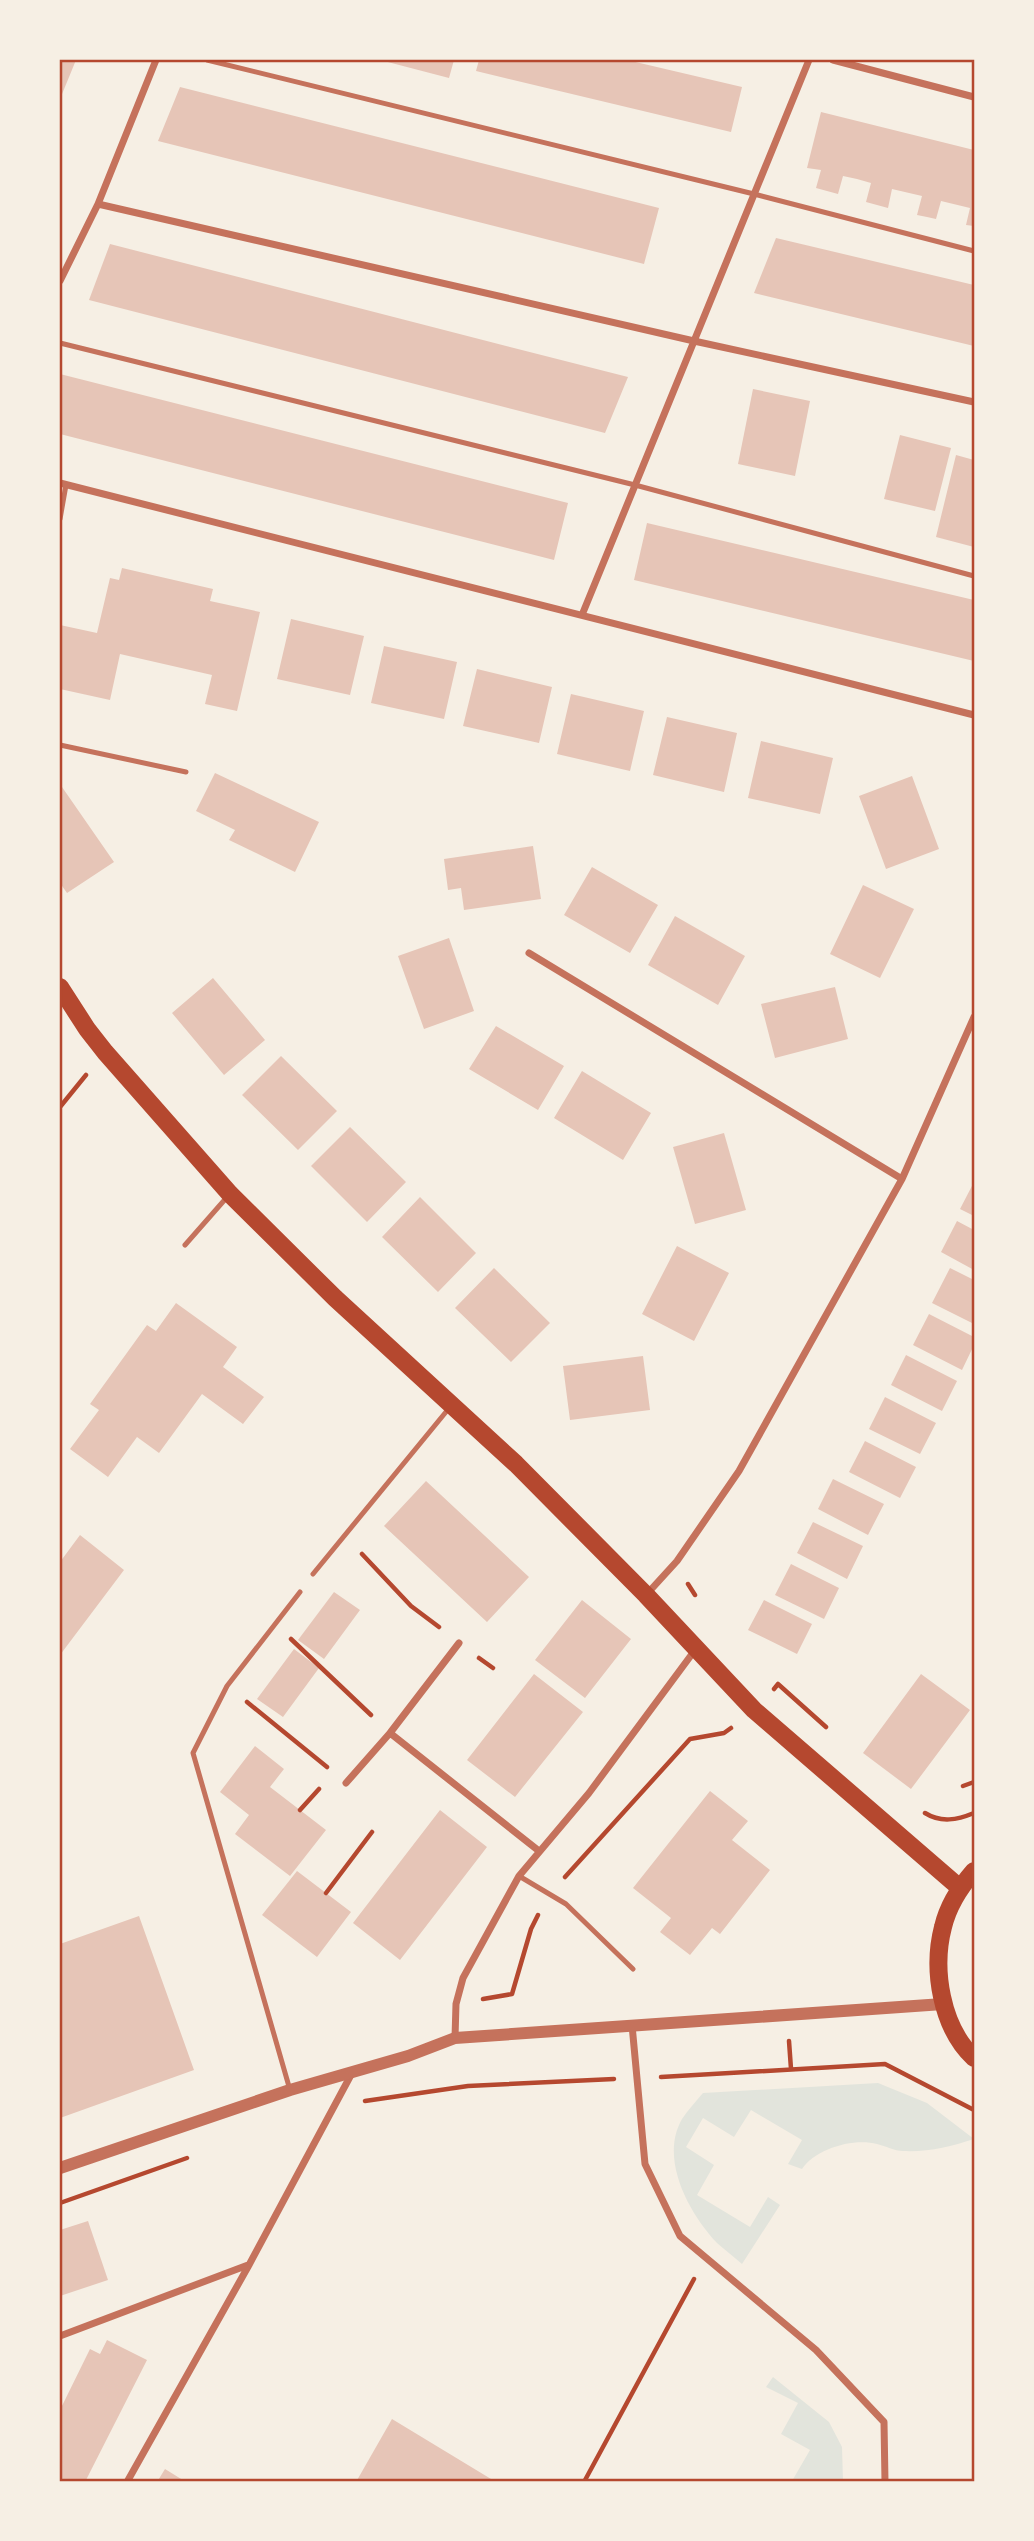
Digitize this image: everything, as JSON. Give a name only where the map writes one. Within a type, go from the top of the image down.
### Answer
[{"type":"main road","points":[[60,987],[87,1030],[105,1052],[230,1194],[335,1298],[516,1464],[771,1726],[960,1888]]},
{"type":"main road","points":[[975,1871],[960,1888],[943,1926],[938,1962],[943,2004],[953,2029],[975,2058]]},
{"type":"street","points":[[60,281],[98,204],[156,60]]},
{"type":"street","points":[[582,615],[809,60]]},
{"type":"street","points":[[833,60],[975,97]]},
{"type":"street","points":[[98,204],[694,341],[975,402]]},
{"type":"street","points":[[63,484],[975,715]]},
{"type":"street","points":[[529,953],[902,1179]]},
{"type":"street","points":[[646,1595],[677,1561],[739,1471],[902,1179],[975,1017]]},
{"type":"street","points":[[346,1783],[390,1733],[459,1643]]},
{"type":"street","points":[[455,2038],[456,2004],[463,1978],[519,1876],[589,1793],[695,1650]]},
{"type":"street","points":[[390,1733],[539,1851]]},
{"type":"street","points":[[60,2168],[290,2090],[408,2056],[455,2038],[943,2004]]},
{"type":"street","points":[[632,2024],[645,2164],[680,2236],[816,2350],[884,2422],[885,2482]]},
{"type":"street","points":[[127,2482],[249,2265],[352,2072]]},
{"type":"street","points":[[60,2336],[249,2265]]},
{"type":"lane","points":[[207,60],[975,251]]},
{"type":"lane","points":[[60,343],[635,485],[975,576]]},
{"type":"lane","points":[[60,519],[63,484]]},
{"type":"lane","points":[[60,746],[187,772]]},
{"type":"lane","points":[[185,1245],[230,1194]]},
{"type":"lane","points":[[313,1574],[452,1405]]},
{"type":"lane","points":[[290,2090],[193,1753],[227,1686],[300,1592]]},
{"type":"lane","points":[[519,1876],[566,1904],[633,1969]]},
{"type":"path","points":[[60,1107],[105,1052]]},
{"type":"path","points":[[344,1536],[411,1606],[492,1668]]},
{"type":"path","points":[[275,1624],[390,1733]]},
{"type":"path","points":[[227,1686],[346,1783]]},
{"type":"path","points":[[963,1786],[975,1782]]},
{"type":"path","points":[[300,1811],[319,1789]]},
{"type":"path","points":[[326,1893],[372,1832]]},
{"type":"path","points":[[336,2105],[468,2086],[885,2064],[975,2110]]},
{"type":"path","points":[[60,2203],[191,2157]]},
{"type":"path","points":[[584,2482],[705,2257]]},
{"type":"shaded area","points":[[878,2083],[927,2103],[974,2139],[913,2151],[896,2150],[877,2144],[846,2144],[816,2156],[802,2169],[788,2164],[802,2140],[751,2110],[734,2137],[703,2118],[686,2147],[714,2165],[697,2195],[750,2227],[768,2197],[780,2205],[742,2264],[717,2243],[696,2217],[680,2185],[674,2151],[682,2119],[703,2093]]},
{"type":"shaded area","points":[[773,2377],[829,2422],[842,2447],[843,2481],[792,2481],[810,2450],[781,2434],[798,2403],[766,2387]]},
{"type":"building","points":[[60,60],[76,60],[60,99]]},
{"type":"building","points":[[380,60],[454,60],[449,78]]},
{"type":"building","points":[[479,60],[627,60],[742,87],[731,132],[476,71]]},
{"type":"building","points":[[180,87],[659,208],[644,264],[158,141]]},
{"type":"building","points":[[821,112],[974,150],[974,226],[966,225],[970,208],[941,201],[936,219],[917,215],[922,196],[892,189],[888,208],[866,202],[871,183],[857,179],[843,176],[838,194],[816,188],[821,170],[807,168]]},
{"type":"building","points":[[776,238],[974,285],[974,346],[754,293]]},
{"type":"building","points":[[110,244],[628,377],[605,433],[89,300]]},
{"type":"building","points":[[60,374],[568,503],[554,560],[60,434]]},
{"type":"building","points":[[753,389],[810,401],[795,476],[738,464]]},
{"type":"building","points":[[900,435],[951,448],[935,511],[884,499]]},
{"type":"building","points":[[956,455],[974,460],[974,547],[936,537]]},
{"type":"building","points":[[647,523],[974,600],[974,661],[634,580]]},
{"type":"building","points":[[122,568],[213,589],[210,601],[260,612],[237,711],[205,704],[212,675],[120,654],[110,700],[60,689],[60,625],[97,633],[110,578],[119,580]]},
{"type":"building","points":[[291,619],[364,636],[350,695],[277,679]]},
{"type":"building","points":[[384,646],[457,662],[444,719],[371,703]]},
{"type":"building","points":[[477,669],[552,687],[539,743],[463,726]]},
{"type":"building","points":[[571,694],[644,711],[630,771],[557,754]]},
{"type":"building","points":[[667,717],[737,733],[724,792],[653,775]]},
{"type":"building","points":[[761,741],[833,758],[820,814],[748,798]]},
{"type":"building","points":[[215,773],[319,822],[295,872],[229,840],[235,830],[196,811]]},
{"type":"building","points":[[912,776],[939,849],[886,869],[859,796]]},
{"type":"building","points":[[62,787],[114,862],[67,893],[60,883]]},
{"type":"building","points":[[533,846],[541,899],[464,910],[461,888],[448,890],[444,859]]},
{"type":"building","points":[[592,867],[658,905],[630,953],[564,915]]},
{"type":"building","points":[[863,885],[914,909],[880,978],[830,954]]},
{"type":"building","points":[[675,916],[745,956],[718,1005],[648,965]]},
{"type":"building","points":[[449,938],[474,1011],[424,1029],[398,956]]},
{"type":"building","points":[[213,978],[265,1040],[224,1075],[172,1013]]},
{"type":"building","points":[[835,987],[848,1039],[775,1058],[761,1004]]},
{"type":"building","points":[[496,1026],[564,1066],[538,1110],[469,1069]]},
{"type":"building","points":[[281,1056],[337,1111],[298,1150],[242,1095]]},
{"type":"building","points":[[582,1071],[651,1113],[623,1160],[554,1118]]},
{"type":"building","points":[[350,1127],[406,1182],[367,1222],[311,1166]]},
{"type":"building","points":[[724,1133],[746,1210],[695,1224],[673,1147]]},
{"type":"building","points":[[974,1182],[974,1216],[960,1209]]},
{"type":"building","points":[[420,1197],[476,1253],[438,1292],[382,1237]]},
{"type":"building","points":[[957,1221],[974,1230],[974,1270],[941,1252]]},
{"type":"building","points":[[677,1246],[729,1273],[694,1341],[642,1314]]},
{"type":"building","points":[[494,1268],[550,1323],[511,1362],[455,1308]]},
{"type":"building","points":[[950,1268],[974,1280],[974,1324],[932,1303]]},
{"type":"building","points":[[176,1303],[237,1347],[223,1367],[264,1397],[243,1424],[202,1394],[159,1453],[137,1437],[108,1477],[70,1449],[99,1410],[90,1404],[147,1325],[156,1331]]},
{"type":"building","points":[[929,1314],[974,1337],[974,1345],[962,1370],[913,1345]]},
{"type":"building","points":[[906,1355],[957,1381],[942,1411],[891,1385]]},
{"type":"building","points":[[643,1356],[650,1410],[570,1420],[563,1366]]},
{"type":"building","points":[[885,1397],[936,1423],[920,1454],[869,1429]]},
{"type":"building","points":[[865,1441],[916,1467],[900,1498],[849,1472]]},
{"type":"building","points":[[833,1479],[884,1504],[868,1535],[818,1509]]},
{"type":"building","points":[[426,1481],[529,1577],[487,1622],[384,1526]]},
{"type":"building","points":[[813,1522],[863,1546],[847,1579],[797,1553]]},
{"type":"building","points":[[80,1535],[124,1570],[60,1655],[60,1562]]},
{"type":"building","points":[[791,1564],[839,1588],[824,1619],[775,1595]]},
{"type":"building","points":[[334,1592],[360,1610],[324,1659],[298,1640]]},
{"type":"building","points":[[582,1600],[631,1639],[585,1698],[535,1660]]},
{"type":"building","points":[[764,1600],[812,1624],[797,1654],[748,1630]]},
{"type":"building","points":[[294,1649],[319,1668],[283,1717],[257,1699]]},
{"type":"building","points":[[534,1674],[583,1712],[515,1797],[467,1760]]},
{"type":"building","points":[[921,1674],[970,1710],[911,1789],[863,1753]]},
{"type":"building","points":[[255,1746],[284,1769],[270,1787],[326,1830],[290,1876],[235,1834],[249,1815],[220,1792]]},
{"type":"building","points":[[710,1791],[748,1821],[732,1840],[770,1870],[720,1934],[712,1928],[690,1955],[660,1932],[671,1918],[633,1888]]},
{"type":"building","points":[[440,1810],[487,1847],[400,1960],[353,1923]]},
{"type":"building","points":[[297,1871],[351,1912],[317,1957],[262,1915]]},
{"type":"building","points":[[139,1916],[194,2070],[60,2118],[60,1944]]},
{"type":"building","points":[[88,2221],[108,2280],[60,2296],[60,2230]]},
{"type":"building","points":[[107,2340],[147,2360],[86,2480],[60,2482],[60,2410],[90,2349],[100,2354]]},
{"type":"building","points":[[392,2419],[496,2482],[356,2482]]},
{"type":"building","points":[[165,2469],[186,2482],[157,2482]]}]
